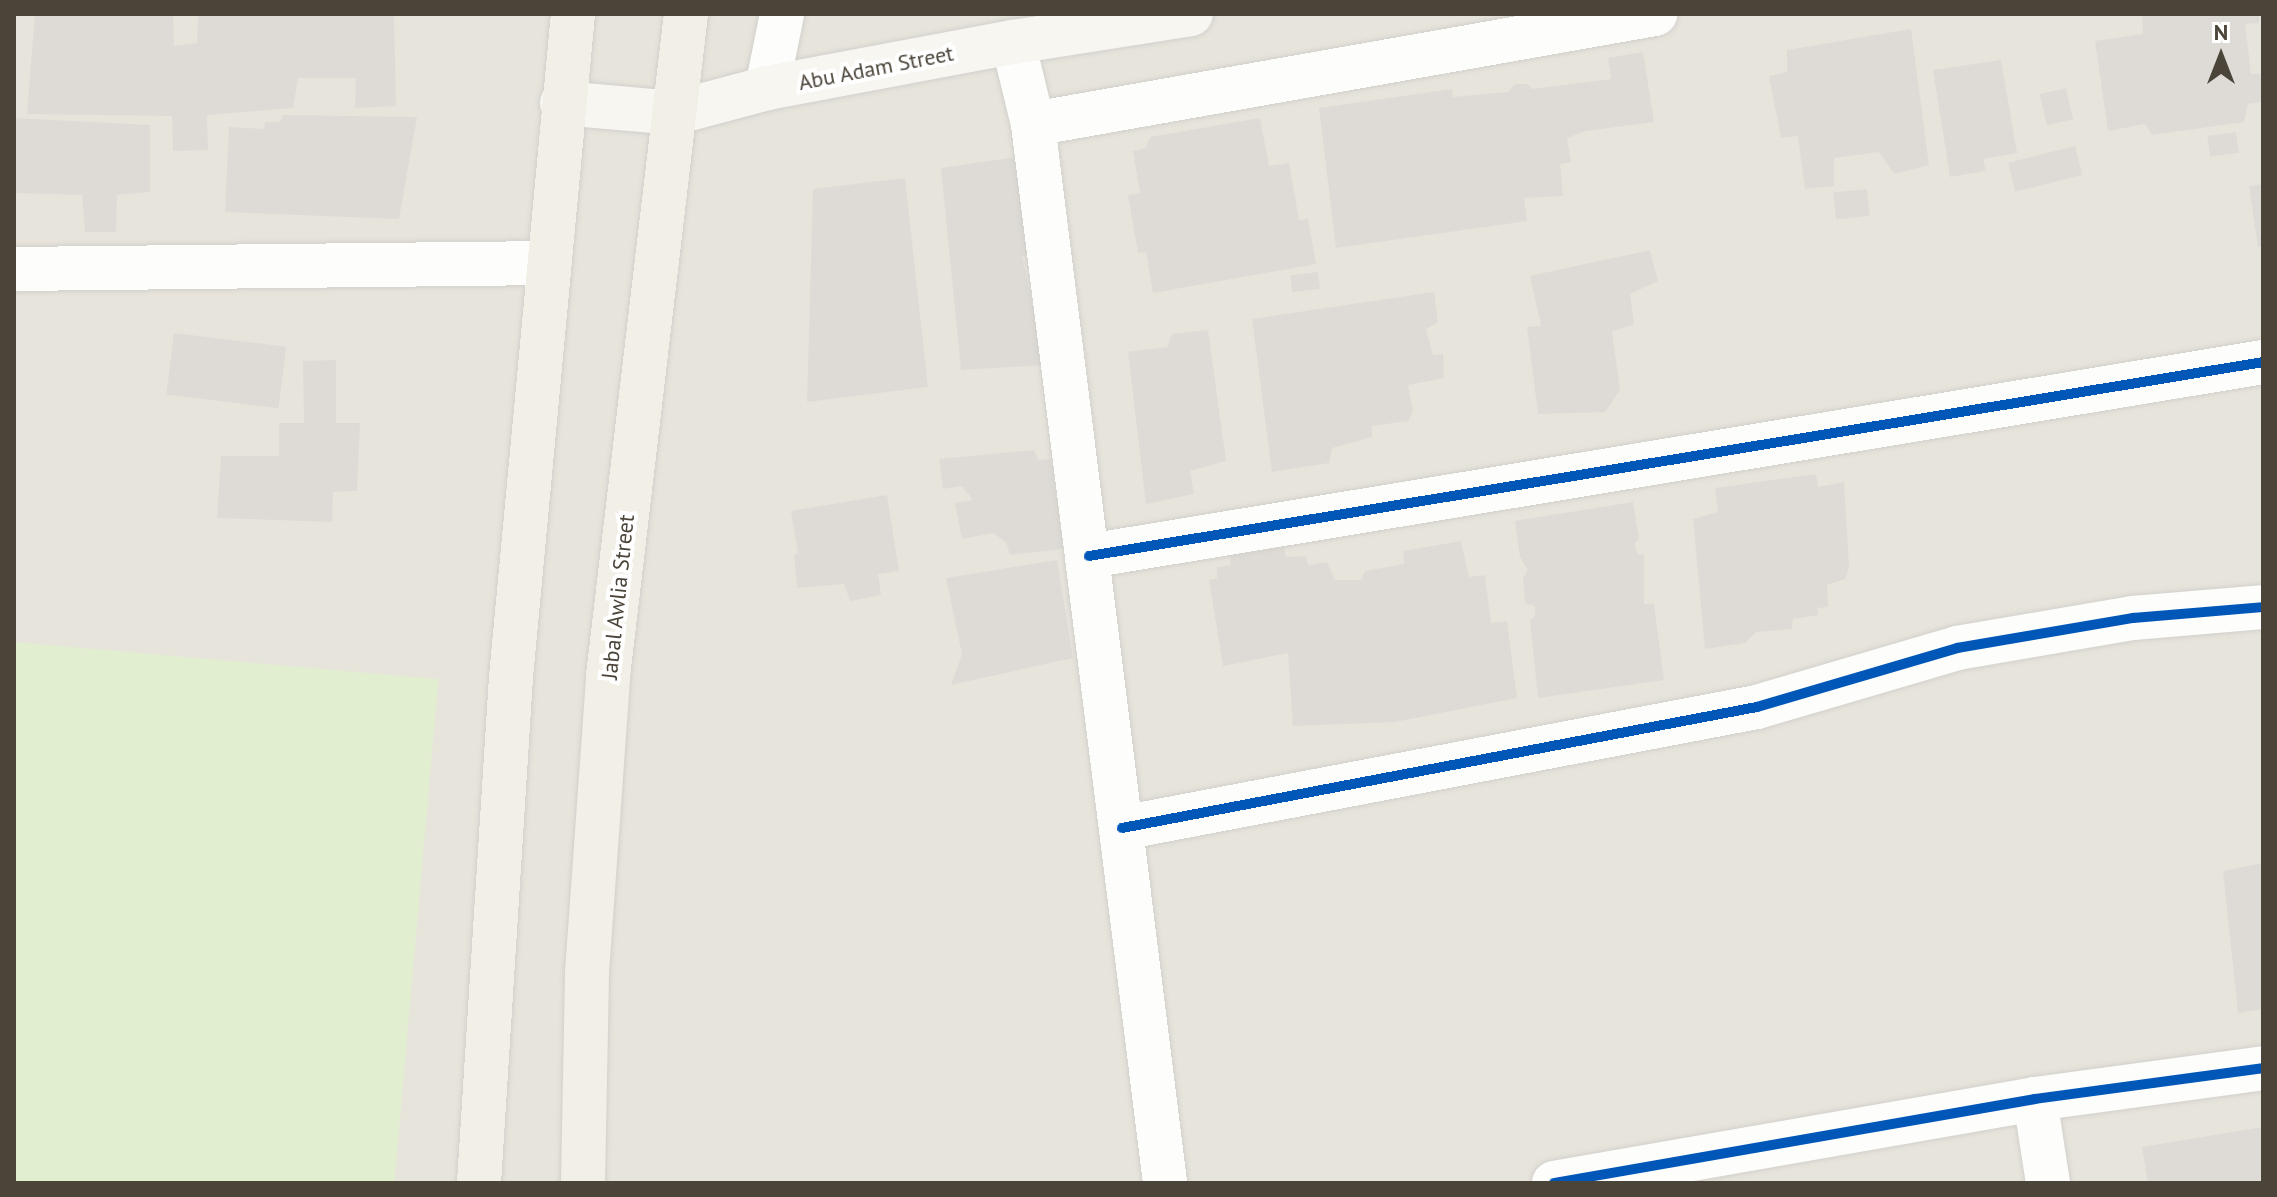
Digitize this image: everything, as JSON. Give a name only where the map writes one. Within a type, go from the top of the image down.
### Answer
[{"type":"main road","points":[[479,1183],[511,677],[547,263],[573,14]]},
{"type":"main road","name":"Jabal Awlia Street","points":[[583,1183],[587,972],[608,676],[686,14]]},
{"type":"street","points":[[767,88],[782,14]]},
{"type":"street","name":"Abu Adam Street","points":[[562,103],[674,113],[767,88],[1013,42],[1191,14]]},
{"type":"street","points":[[1033,124],[1655,14]]},
{"type":"street","points":[[1013,42],[1033,124],[1165,1183]]},
{"type":"street","points":[[14,269],[547,263]]},
{"type":"street","points":[[1089,556],[2263,362]]},
{"type":"street","points":[[1122,828],[1757,707],[1957,648],[2133,618],[2263,607]]},
{"type":"street","points":[[1554,1183],[2035,1099],[2263,1068]]},
{"type":"street","points":[[2035,1099],[2048,1183]]},
{"type":"shaded area","points":[[14,14],[2263,14],[2263,1183],[14,1183]]},
{"type":"green space","points":[[14,642],[438,679],[394,1183],[14,1183]]},
{"type":"building","points":[[35,14],[173,14],[174,46],[197,43],[198,14],[394,14],[396,106],[355,108],[356,78],[298,78],[293,108],[207,115],[208,150],[173,151],[172,116],[27,114]]},
{"type":"building","points":[[2142,14],[2259,14],[2259,23],[2245,24],[2251,74],[2263,74],[2263,102],[2248,104],[2244,122],[2152,135],[2145,124],[2108,131],[2095,41],[2143,34]]},
{"type":"building","points":[[1911,29],[1929,165],[1894,174],[1879,152],[1834,158],[1834,186],[1805,189],[1798,136],[1781,138],[1769,76],[1787,72],[1787,50]]},
{"type":"building","points":[[1643,52],[1654,122],[1586,131],[1567,138],[1571,162],[1560,164],[1563,196],[1524,198],[1527,221],[1336,248],[1319,108],[1452,89],[1453,97],[1508,92],[1515,84],[1528,84],[1532,89],[1611,79],[1608,58]]},
{"type":"building","points":[[2001,60],[2017,153],[1983,159],[1986,171],[1950,177],[1933,70]]},
{"type":"building","points":[[2066,88],[2073,119],[2047,125],[2040,94]]},
{"type":"building","points":[[283,115],[417,117],[399,219],[225,212],[229,127],[264,129],[265,122],[280,122]]},
{"type":"building","points":[[14,118],[150,125],[150,192],[117,195],[116,232],[85,232],[82,195],[14,193]]},
{"type":"building","points":[[1260,118],[1269,166],[1289,163],[1299,220],[1308,219],[1316,264],[1153,293],[1146,252],[1138,253],[1128,195],[1140,193],[1133,151],[1146,148],[1150,137]]},
{"type":"building","points":[[2236,132],[2239,153],[2210,157],[2207,136]]},
{"type":"building","points":[[2075,146],[2082,175],[2015,192],[2008,163]]},
{"type":"building","points":[[1016,157],[1034,254],[1022,256],[1045,365],[961,370],[941,168]]},
{"type":"building","points":[[905,178],[928,387],[807,402],[813,189]]},
{"type":"building","points":[[2263,184],[2263,246],[2258,247],[2249,186]]},
{"type":"building","points":[[1867,189],[1870,216],[1836,219],[1833,193]]},
{"type":"building","points":[[1650,250],[1658,281],[1630,294],[1634,324],[1612,332],[1620,390],[1605,412],[1538,414],[1527,327],[1541,326],[1530,276]]},
{"type":"building","points":[[1318,272],[1320,289],[1292,292],[1290,275]]},
{"type":"building","points":[[1434,292],[1438,322],[1426,329],[1433,355],[1443,354],[1444,378],[1408,385],[1413,411],[1408,421],[1372,426],[1372,437],[1332,448],[1329,463],[1272,472],[1252,319]]},
{"type":"building","points":[[1208,330],[1226,461],[1190,471],[1194,494],[1146,504],[1128,352],[1167,347],[1172,334]]},
{"type":"building","points":[[174,333],[286,347],[279,408],[166,395]]},
{"type":"building","points":[[336,360],[336,423],[360,423],[357,491],[333,492],[332,522],[217,518],[221,456],[279,456],[279,423],[304,423],[303,361]]},
{"type":"building","points":[[1034,450],[1038,460],[1051,459],[1063,549],[1010,555],[1006,542],[993,533],[962,539],[955,503],[973,500],[962,486],[943,489],[939,459]]},
{"type":"building","points":[[1816,474],[1818,487],[1844,482],[1849,567],[1845,579],[1827,585],[1828,607],[1817,608],[1819,615],[1793,619],[1792,629],[1756,632],[1745,643],[1705,649],[1693,519],[1718,512],[1715,488]]},
{"type":"building","points":[[887,495],[899,571],[878,574],[881,595],[850,601],[844,584],[797,588],[794,555],[798,553],[791,511]]},
{"type":"building","points":[[1633,502],[1639,539],[1634,544],[1638,554],[1644,555],[1644,604],[1654,604],[1664,680],[1538,698],[1530,620],[1535,616],[1535,606],[1525,603],[1523,578],[1528,570],[1520,557],[1515,521]]},
{"type":"building","points":[[1461,541],[1469,577],[1485,575],[1491,623],[1507,621],[1517,698],[1395,722],[1293,726],[1288,653],[1223,666],[1209,580],[1217,578],[1217,567],[1231,565],[1230,555],[1284,547],[1286,557],[1306,556],[1308,565],[1327,562],[1335,580],[1361,580],[1365,571],[1404,564],[1403,551]]},
{"type":"building","points":[[1057,560],[1073,658],[951,685],[962,654],[946,578]]},
{"type":"building","points":[[2263,863],[2263,1009],[2238,1013],[2223,871]]},
{"type":"building","points":[[2263,1127],[2263,1183],[2148,1183],[2142,1147]]},
{"type":"cycle path","points":[[1089,556],[2263,362]]},
{"type":"cycle path","points":[[1122,828],[1757,707],[1957,648],[2133,618],[2263,607]]},
{"type":"cycle path","points":[[1554,1183],[2035,1099],[2263,1068]]}]
